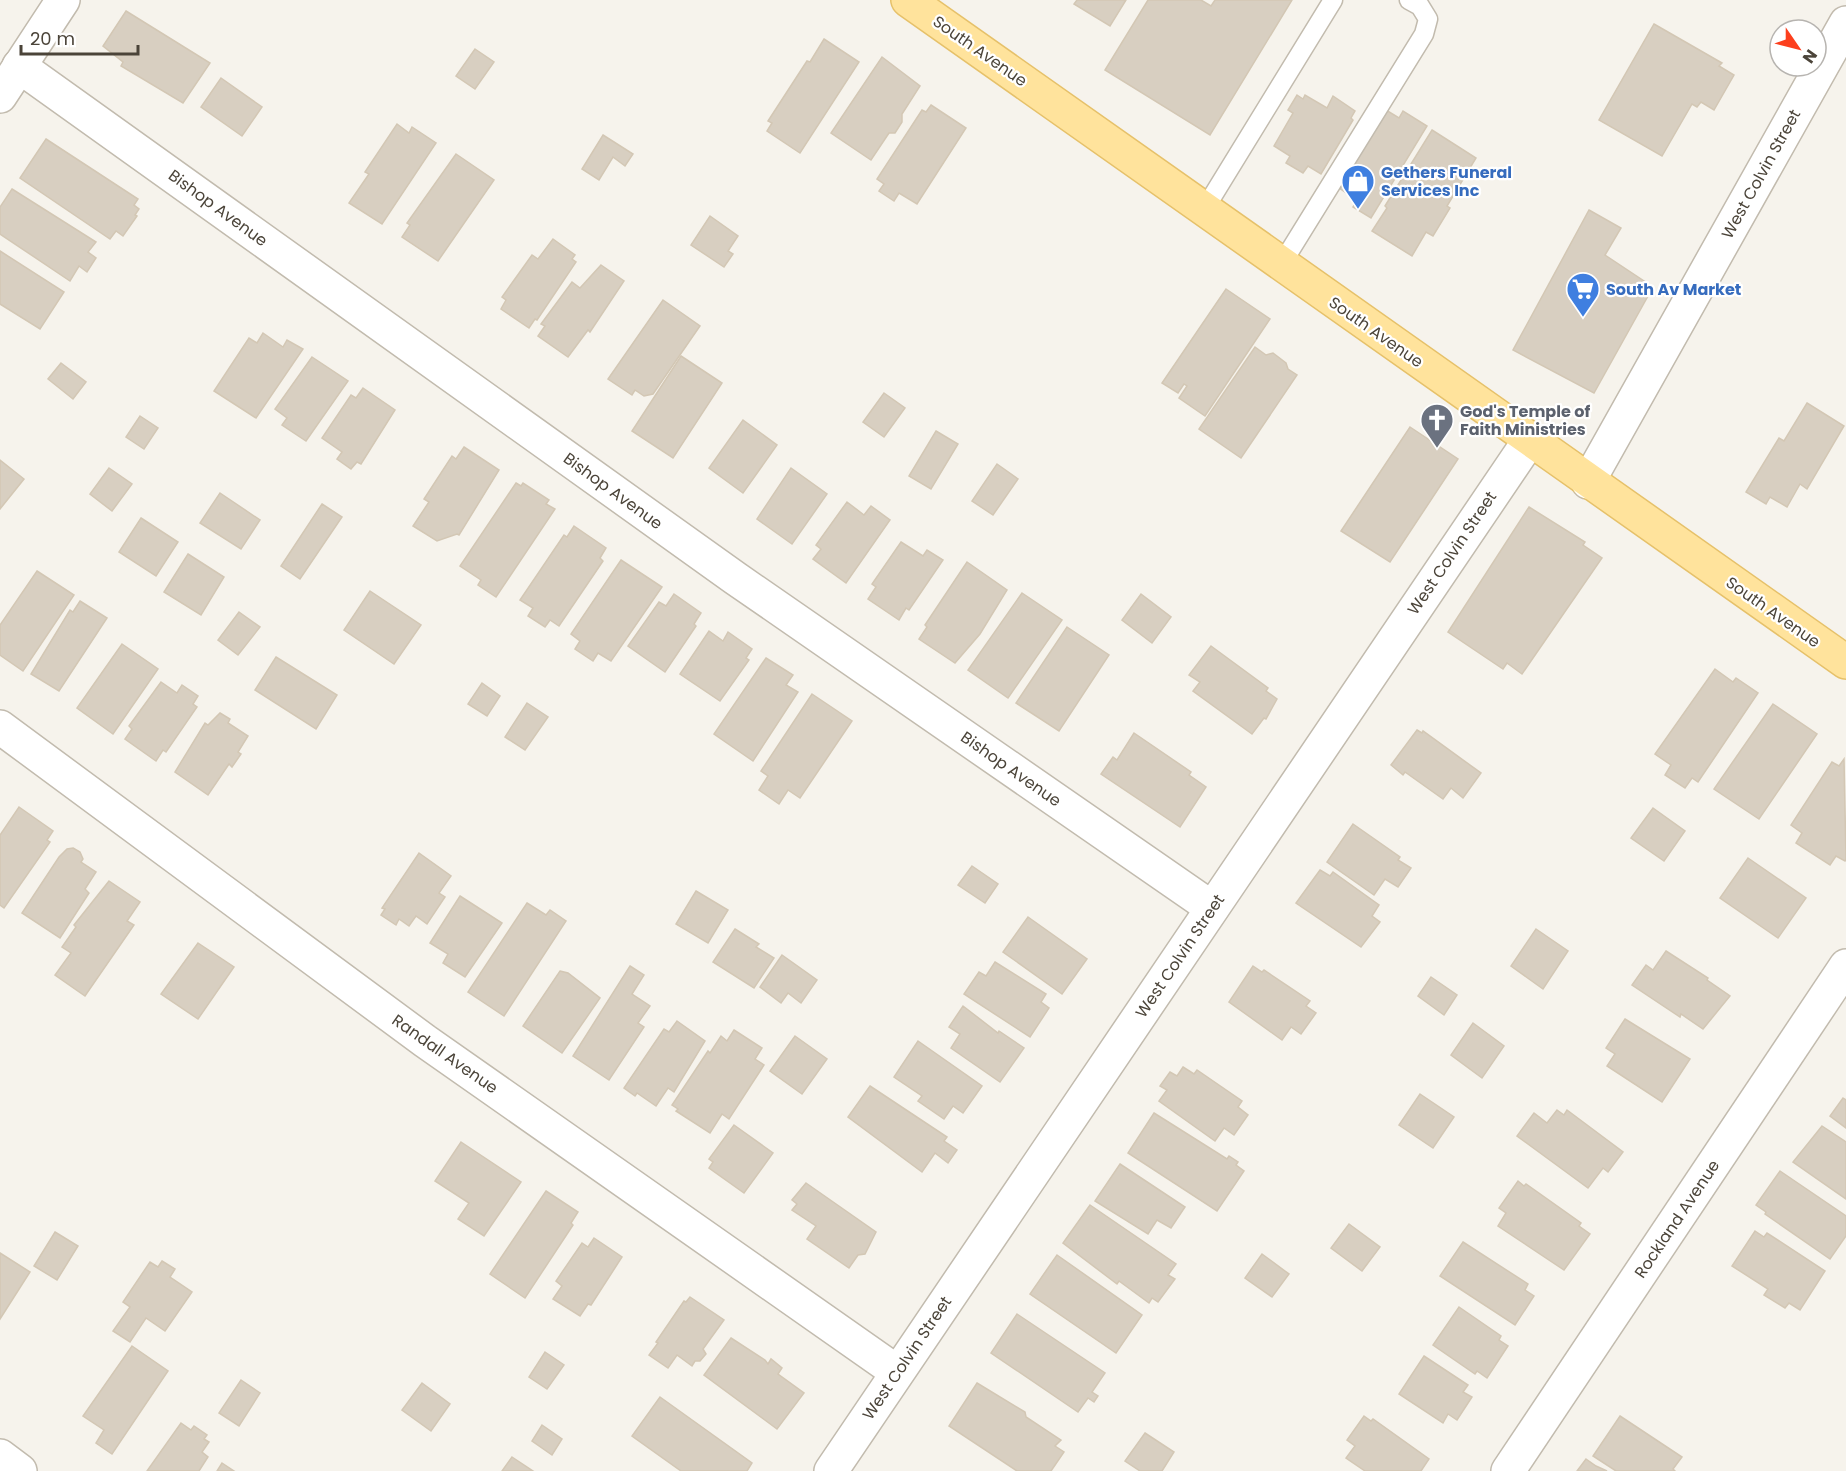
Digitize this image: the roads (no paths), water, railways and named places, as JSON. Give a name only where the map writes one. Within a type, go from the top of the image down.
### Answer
[{"type":"main road","name":"South Avenue","points":[[908,0],[1529,441],[1846,662]]},
{"type":"street","points":[[0,96],[63,0]]},
{"type":"street","name":"West Colvin Street","points":[[1588,482],[1846,23]]},
{"type":"street","name":"Bishop Avenue","points":[[19,66],[735,579],[1212,908]]},
{"type":"street","name":"West Colvin Street","points":[[831,1471],[1529,441]]},
{"type":"street","name":"Randall Avenue","points":[[0,727],[425,1041],[897,1372]]},
{"type":"street","name":"Rockland Avenue","points":[[1508,1471],[1846,966]]},
{"type":"street","points":[[0,1456],[20,1471]]},
{"type":"lane","points":[[1204,210],[1334,0]]},
{"type":"lane","points":[[1281,265],[1424,34],[1428,19],[1420,6],[1409,0]]},
{"type":"place","name":"Gethers Funeral Services Inc","points":[[1358,210]]},
{"type":"place","name":"South Av Market","points":[[1583,318]]},
{"type":"place","name":"God's Temple of Faith Ministries","points":[[1437,449]]}]
